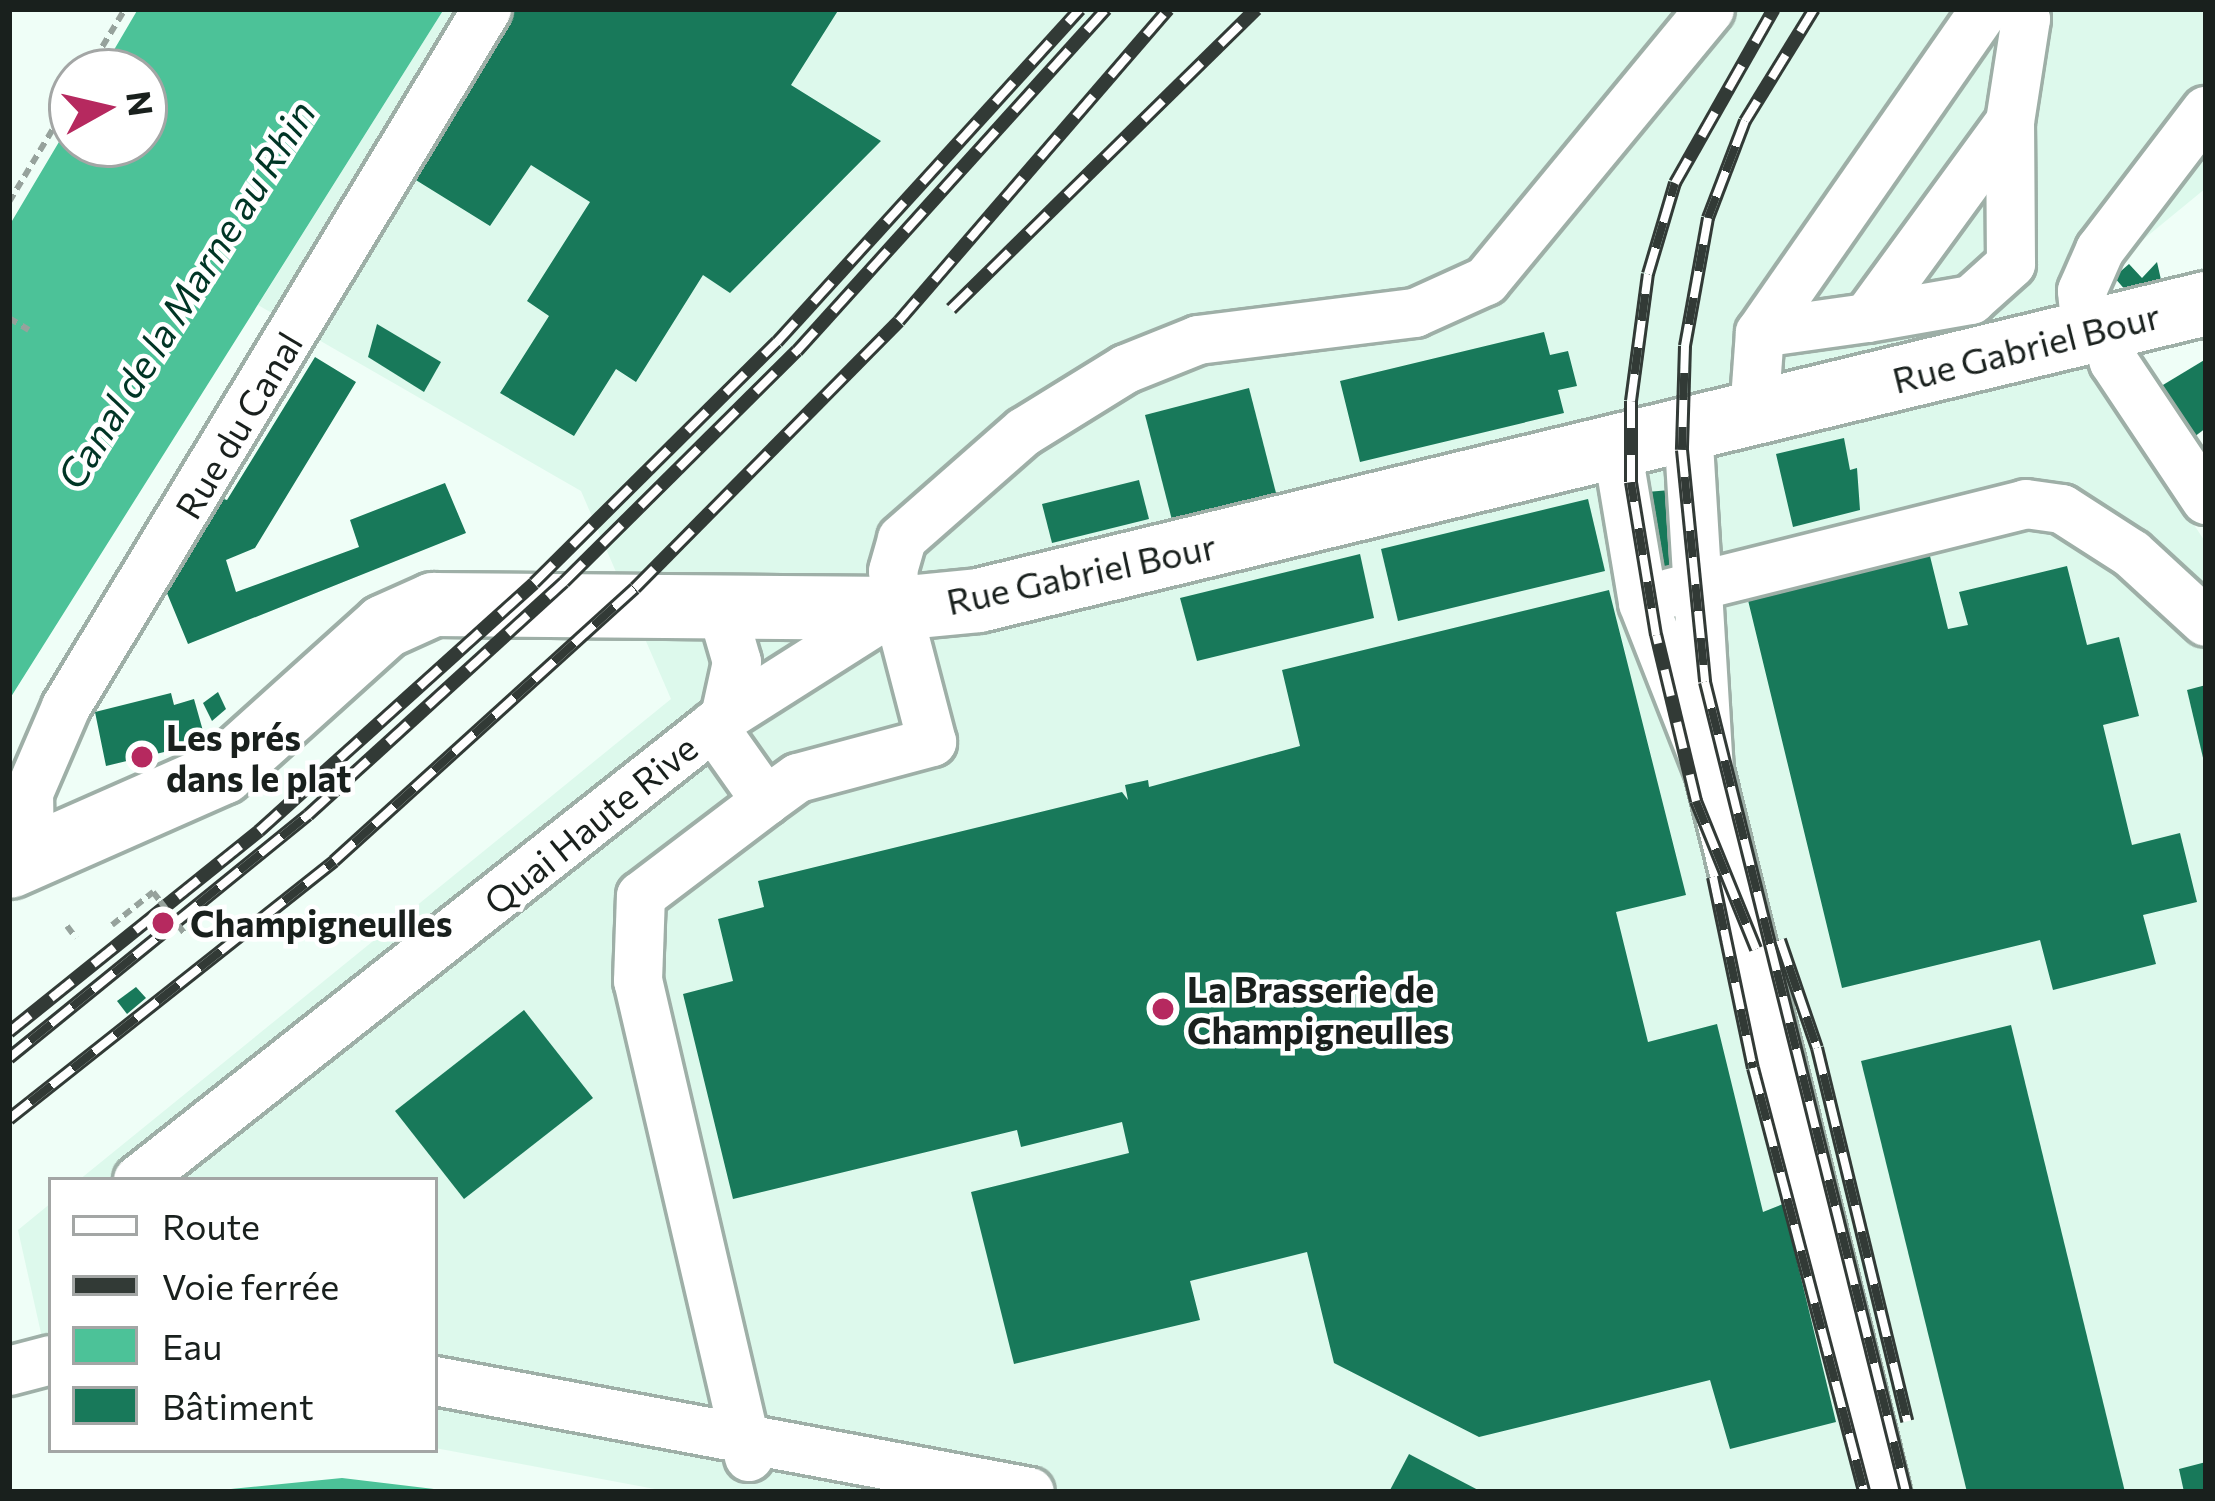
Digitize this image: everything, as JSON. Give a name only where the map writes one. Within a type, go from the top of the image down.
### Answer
[{"type":"main road","name":"Rue Gabriel Bour","points":[[19,860],[222,772],[364,642],[420,607],[452,601],[897,608],[1021,592],[2206,303]]},
{"type":"street","name":"Rue du Canal","points":[[19,860],[28,793],[66,707],[488,9]]},
{"type":"street","points":[[747,1449],[638,981],[641,896],[798,778],[932,742],[897,608],[893,571],[902,539],[965,480],[1126,369],[1198,340],[1415,313],[1486,281],[1710,9]]},
{"type":"street","points":[[1754,413],[1760,333],[1985,9]]},
{"type":"street","points":[[1760,333],[1971,300],[2011,264],[2010,122],[2026,19],[2018,9]]},
{"type":"street","points":[[2206,111],[2100,250],[2082,291],[2095,330],[2206,500]]},
{"type":"street","points":[[1867,318],[2010,122]]},
{"type":"street","points":[[1688,430],[1709,771]]},
{"type":"street","points":[[1617,447],[1643,603],[1709,771],[1886,1492]]},
{"type":"street","points":[[1643,603],[1699,584],[2026,504],[2062,509],[2132,554],[2206,622]]},
{"type":"street","points":[[741,607],[772,646],[769,689]]},
{"type":"street","name":"Quai Haute Rive","points":[[142,1177],[719,722],[737,662],[741,607]]},
{"type":"street","points":[[766,801],[719,722],[897,608]]},
{"type":"street","points":[[9,1370],[48,1361]]},
{"type":"street","points":[[438,1383],[747,1449],[1030,1492]]},
{"type":"path","points":[[101,48],[125,9]]},
{"type":"path","points":[[9,202],[48,137]]},
{"type":"path","points":[[9,318],[29,330]]},
{"type":"path","points":[[112,926],[153,892],[185,934]]},
{"type":"path","points":[[67,926],[76,938]]},
{"type":"shaded area","points":[[444,9],[2206,9],[2206,188],[2100,275],[2096,376],[2206,543],[2206,1492],[671,1492],[438,1449],[438,1177],[83,1177],[671,699],[581,491],[258,305]]},
{"type":"shaded area","points":[[48,1205],[48,1365],[18,1230]]},
{"type":"water","name":"Canal de la Marne au Rhin","points":[[138,9],[444,9],[9,700],[9,226],[48,160],[48,168],[168,168],[168,48],[115,48]]},
{"type":"water","points":[[342,1478],[459,1492],[201,1492]]},
{"type":"building","points":[[515,9],[839,9],[791,85],[881,141],[730,293],[703,275],[636,382],[616,369],[574,436],[500,393],[549,316],[527,301],[590,202],[531,165],[490,226],[411,177]]},
{"type":"building","points":[[2157,262],[2162,284],[2127,292],[2114,277],[2129,264],[2142,278]]},
{"type":"building","points":[[377,324],[441,362],[424,392],[368,357]]},
{"type":"building","points":[[1544,332],[1550,355],[1568,351],[1577,386],[1558,390],[1564,413],[1360,462],[1340,381]]},
{"type":"building","points":[[315,357],[356,382],[255,548],[226,560],[236,592],[359,547],[350,520],[445,483],[466,533],[188,644],[162,581],[214,496],[227,500]]},
{"type":"building","points":[[2206,359],[2206,428],[2178,449],[2143,397]]},
{"type":"building","points":[[1249,388],[1276,493],[1172,520],[1145,415]]},
{"type":"building","points":[[1844,438],[1850,470],[1857,468],[1860,510],[1793,527],[1776,454]]},
{"type":"building","points":[[1139,480],[1149,519],[1052,543],[1042,504]]},
{"type":"building","points":[[1670,490],[1680,577],[1658,580],[1647,492]]},
{"type":"building","points":[[1588,499],[1605,571],[1398,621],[1381,549]]},
{"type":"building","points":[[1928,548],[1948,629],[1968,625],[1959,592],[2067,566],[2087,645],[2119,637],[2139,716],[2103,725],[2132,845],[2180,833],[2197,902],[2143,915],[2156,964],[2053,990],[2040,940],[1842,988],[1746,592]]},
{"type":"building","points":[[1360,554],[1374,618],[1197,661],[1180,598]]},
{"type":"building","name":"La Brasserie de Champigneulles","points":[[1609,590],[1686,895],[1616,912],[1648,1042],[1717,1024],[1763,1212],[1783,1204],[1836,1422],[1730,1449],[1710,1380],[1479,1437],[1334,1363],[1307,1252],[1190,1281],[1200,1320],[1014,1364],[971,1192],[1129,1153],[1122,1122],[1021,1147],[1017,1130],[733,1199],[683,994],[733,981],[718,919],[764,907],[758,881],[1122,792],[1128,800],[1125,785],[1148,780],[1149,787],[1300,746],[1282,670]]},
{"type":"building","points":[[2206,685],[2206,762],[2204,762],[2187,690]]},
{"type":"building","points":[[218,692],[226,709],[212,721],[203,703]]},
{"type":"building","points":[[171,693],[174,705],[194,699],[203,731],[185,747],[106,766],[95,712]]},
{"type":"building","points":[[136,987],[146,998],[127,1014],[117,1001]]},
{"type":"building","points":[[524,1010],[593,1098],[464,1199],[395,1111]]},
{"type":"building","points":[[2011,1025],[2125,1492],[1967,1492],[1861,1061]]},
{"type":"building","points":[[1409,1454],[1482,1492],[1389,1492]]},
{"type":"building","points":[[2206,1462],[2206,1492],[2184,1492],[2179,1469]]},
{"type":"railway","points":[[9,1032],[259,831],[534,583],[777,342],[1080,9]]},
{"type":"railway","points":[[9,1058],[308,815],[564,582],[797,351],[1106,9]]},
{"type":"railway","points":[[9,1119],[334,861],[635,588],[899,321],[1168,9]]},
{"type":"railway","points":[[951,309],[1256,9]]},
{"type":"railway","points":[[1756,949],[1696,801],[1656,635],[1631,482],[1631,401],[1648,274],[1675,183],[1774,9]]},
{"type":"railway","points":[[1814,9],[1745,121],[1708,218],[1685,346],[1682,450],[1705,682],[1906,1492]]},
{"type":"railway","points":[[1713,877],[1753,1068],[1864,1492]]},
{"type":"railway","points":[[1780,940],[1817,1048],[1907,1421]]},
{"type":"place","name":"Les prés dans le plat","points":[[142,757]]},
{"type":"place","name":"Champigneulles","points":[[163,923]]},
{"type":"place","name":"La Brasserie de Champigneulles","points":[[1163,1009]]}]
